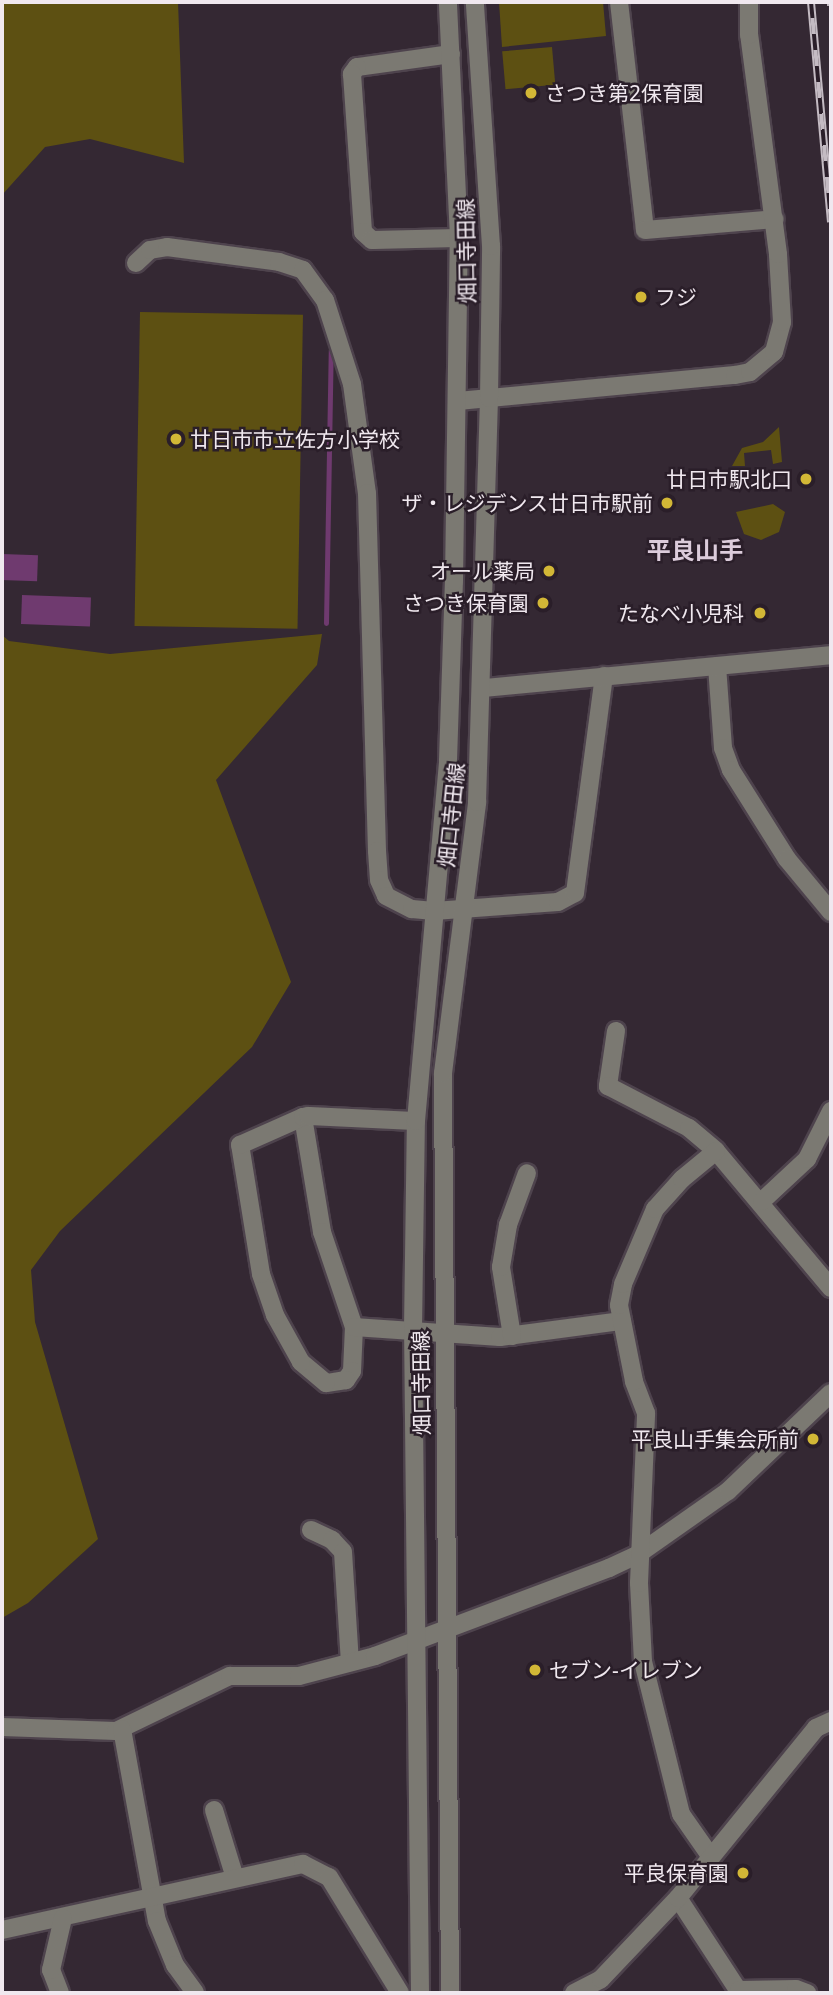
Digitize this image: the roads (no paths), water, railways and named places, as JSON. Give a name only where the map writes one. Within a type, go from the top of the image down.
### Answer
[{"type":"street","points":[[420,1993],[413,1329],[416,1121],[448,760],[458,401],[459,238],[448,2]]},
{"type":"street","name":"畑口寺田線","points":[[450,1993],[451,1631],[442,1331],[443,1073],[463,909],[484,688],[491,246],[475,2]]},
{"type":"street","points":[[619,2],[645,230],[775,219]]},
{"type":"street","points":[[458,401],[750,372],[774,352],[780,338],[775,219],[749,35],[749,2]]},
{"type":"street","points":[[451,54],[357,67],[352,74],[363,232],[372,240],[459,238]]},
{"type":"street","points":[[136,263],[150,250],[167,247],[279,262],[303,270],[325,300],[354,397],[367,493],[379,880],[394,902],[434,911],[558,902],[575,893],[604,677]]},
{"type":"street","points":[[484,688],[831,655]]},
{"type":"street","points":[[717,666],[723,748],[731,770],[787,859],[831,912]]},
{"type":"street","points":[[616,1031],[608,1086],[689,1128],[716,1152],[761,1201],[831,1288]]},
{"type":"street","points":[[761,1201],[807,1159],[831,1111]]},
{"type":"street","points":[[303,1117],[322,1232],[354,1327],[352,1371],[345,1380],[326,1383],[314,1377],[275,1315],[261,1274],[240,1145],[303,1117],[416,1121]]},
{"type":"street","points":[[711,1857],[681,1814],[657,1725],[642,1650],[646,1413],[634,1381],[622,1321],[623,1284],[655,1209],[682,1179],[716,1152]]},
{"type":"street","points":[[512,1336],[501,1266],[508,1225],[527,1173]]},
{"type":"street","points":[[354,1327],[512,1336],[622,1321]]},
{"type":"street","points":[[2,1727],[90,1733],[122,1729],[230,1676],[299,1676],[418,1644],[451,1631],[642,1552],[728,1491],[831,1392]]},
{"type":"street","points":[[311,1530],[332,1540],[343,1552],[350,1662]]},
{"type":"street","points":[[574,1993],[601,1979],[678,1898],[816,1728],[831,1721]]},
{"type":"street","points":[[122,1729],[150,1895],[175,1965],[195,1993]]},
{"type":"street","points":[[214,1810],[235,1878]]},
{"type":"street","points":[[2,1930],[63,1918],[150,1895],[303,1864],[329,1877],[400,1993]]},
{"type":"street","points":[[678,1898],[739,1992],[796,1989],[807,1993]]},
{"type":"street","points":[[60,1993],[51,1970],[63,1918]]},
{"type":"waterway","points":[[326,623],[331,350]]},
{"type":"railway","points":[[811,2],[831,222]]},
{"type":"place","name":"さつき第2保育園","points":[[531,93]]},
{"type":"place","name":"フジ","points":[[641,297]]},
{"type":"place","name":"廿日市市立佐方小学校","points":[[176,439]]},
{"type":"place","name":"廿日市駅北口","points":[[806,479]]},
{"type":"place","name":"ザ・レジデンス廿日市駅前","points":[[667,503]]},
{"type":"place","name":"オール薬局","points":[[549,571]]},
{"type":"place","name":"さつき保育園","points":[[543,603]]},
{"type":"place","name":"たなべ小児科","points":[[760,613]]},
{"type":"place","name":"平良山手集会所前","points":[[813,1439]]},
{"type":"place","name":"セブン-イレブン","points":[[535,1670]]},
{"type":"place","name":"平良保育園","points":[[743,1873]]},
{"type":"district","name":"平良山手","points":[[695,550]]}]
